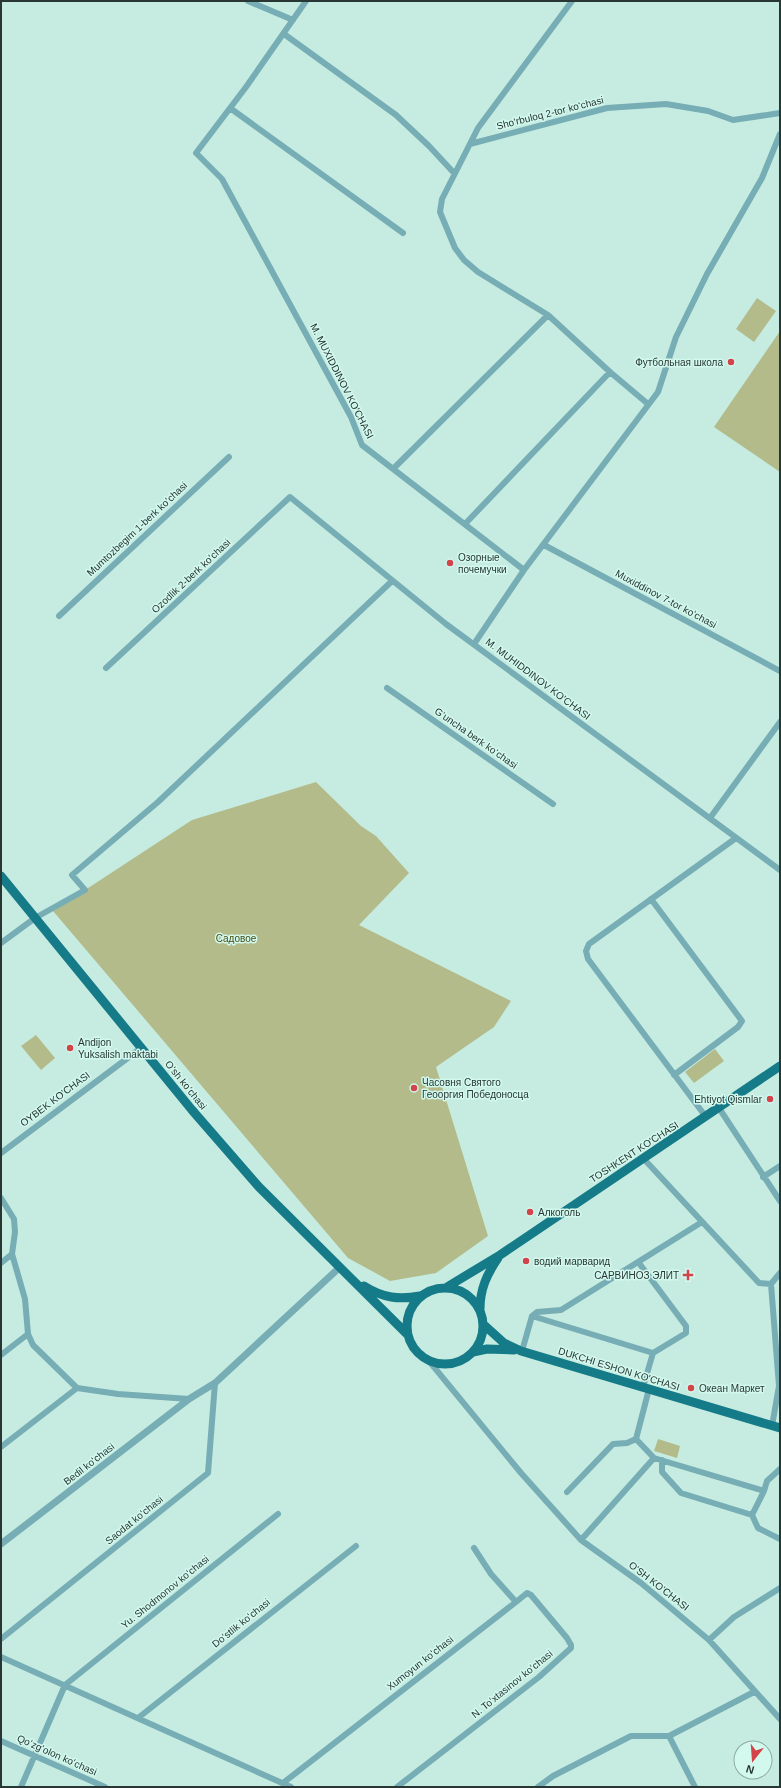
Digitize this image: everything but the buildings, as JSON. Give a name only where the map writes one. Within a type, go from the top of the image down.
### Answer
[{"type":"main road","name":"Oʻsh koʻchasi","points":[[1,876],[141,1048],[259,1187],[351,1278]]},
{"type":"main road","name":"TOSHKENT KO'CHASI","points":[[447,1287],[500,1255],[780,1066]]},
{"type":"main road","points":[[420,1296],[408,1313],[406,1323],[407,1334],[412,1345],[419,1354],[429,1361],[440,1364],[452,1363],[463,1359],[473,1352],[481,1339],[483,1324],[480,1310],[480,1296],[483,1284],[490,1269],[500,1255]]},
{"type":"main road","points":[[351,1278],[375,1293],[391,1298],[404,1299],[420,1296],[438,1288],[447,1287],[458,1289],[467,1294],[480,1310]]},
{"type":"main road","points":[[351,1278],[407,1334]]},
{"type":"main road","points":[[483,1324],[504,1343],[522,1351]]},
{"type":"main road","points":[[473,1352],[499,1349],[522,1351]]},
{"type":"main road","name":"DUKCHI ESHON KO'CHASI","points":[[522,1351],[776,1427]]},
{"type":"street","points":[[248,1],[294,20]]},
{"type":"street","points":[[306,1],[294,20],[230,108],[404,233]]},
{"type":"street","points":[[572,1],[478,128],[442,199],[440,212],[455,248],[464,260],[478,272],[548,315],[610,372],[648,404]]},
{"type":"street","points":[[284,34],[396,115],[429,146],[454,173]]},
{"type":"street","name":"Shoʻrbuloq 2-tor koʻchasi","points":[[470,144],[607,108],[666,104],[708,111],[733,120],[780,114]]},
{"type":"street","name":"M. MUXIDDINOV KO'CHASI","points":[[230,108],[196,154],[222,179],[351,417],[362,445],[524,570]]},
{"type":"street","points":[[474,644],[524,570],[658,392],[676,337],[707,274],[762,178],[780,134]]},
{"type":"street","points":[[393,469],[548,315]]},
{"type":"street","points":[[465,524],[610,372]]},
{"type":"street","name":"Mumtozbegim 1-berk koʻchasi","points":[[59,616],[229,457]]},
{"type":"street","name":"M. MUHIDDINOV KO'CHASI","points":[[290,497],[346,541],[392,581],[474,644],[780,870]]},
{"type":"street","name":"Ozodlik 2-berk koʻchasi","points":[[106,668],[290,497]]},
{"type":"street","name":"Muxiddinov 7-tor koʻchasi","points":[[544,545],[780,671]]},
{"type":"street","points":[[1,943],[35,918],[85,890],[72,875],[164,797],[392,581]]},
{"type":"street","name":"Gʻuncha berk koʻchasi","points":[[387,688],[553,804]]},
{"type":"street","points":[[710,818],[780,722]]},
{"type":"street","points":[[706,1117],[586,954],[589,944],[736,838]]},
{"type":"street","points":[[652,899],[742,1021],[738,1027],[674,1075]]},
{"type":"street","name":"OYBEK KO'CHASI","points":[[1,1153],[141,1048]]},
{"type":"street","points":[[719,1108],[780,1201]]},
{"type":"street","points":[[643,1158],[759,1283],[771,1284]]},
{"type":"street","points":[[763,1177],[780,1166]]},
{"type":"street","points":[[1,1198],[14,1219],[15,1232],[12,1254],[25,1299],[28,1334],[33,1345],[77,1388],[118,1394],[189,1399]]},
{"type":"street","points":[[522,1351],[532,1316],[536,1312],[561,1310],[639,1263],[702,1222]]},
{"type":"street","points":[[1,1263],[12,1254]]},
{"type":"street","points":[[636,1439],[653,1353],[686,1333],[686,1326],[639,1263]]},
{"type":"street","name":"Bedil koʻchasi","points":[[1,1544],[189,1399],[215,1383],[340,1267]]},
{"type":"street","points":[[776,1427],[779,1386],[771,1284],[780,1273]]},
{"type":"street","points":[[532,1316],[653,1353]]},
{"type":"street","points":[[1,1355],[28,1334]]},
{"type":"street","name":"O'SH KO'CHASI","points":[[429,1361],[521,1473],[581,1540],[641,1583],[709,1640],[754,1692],[780,1719]]},
{"type":"street","name":"Saodat koʻchasi","points":[[1,1639],[208,1473],[215,1383]]},
{"type":"street","points":[[1,1447],[77,1388]]},
{"type":"street","points":[[636,1439],[654,1458],[764,1491]]},
{"type":"street","points":[[567,1492],[613,1444],[627,1443],[636,1439]]},
{"type":"street","points":[[581,1540],[654,1458]]},
{"type":"street","points":[[662,1460],[662,1472],[682,1493],[752,1515],[758,1528],[780,1539]]},
{"type":"street","points":[[752,1515],[764,1491],[767,1481],[780,1469]]},
{"type":"street","name":"Yu. Shodmonov koʻchasi","points":[[65,1685],[278,1514]]},
{"type":"street","name":"Doʻstlik koʻchasi","points":[[138,1718],[356,1546]]},
{"type":"street","points":[[474,1548],[491,1574],[516,1602]]},
{"type":"street","points":[[709,1640],[734,1617],[780,1588]]},
{"type":"street","name":"N. Toʻxtasinov koʻchasi","points":[[397,1787],[539,1677],[571,1648],[568,1638],[531,1594],[527,1594],[516,1602]]},
{"type":"street","name":"Xumoyun koʻchasi","points":[[283,1783],[516,1602]]},
{"type":"street","points":[[1,1657],[291,1787]]},
{"type":"street","points":[[21,1787],[65,1685]]},
{"type":"street","points":[[538,1787],[553,1776],[631,1736],[669,1736],[754,1692]]},
{"type":"street","points":[[669,1736],[695,1787]]},
{"type":"street","name":"Qoʻzgʻolon koʻchasi","points":[[1,1741],[105,1787]]},
{"type":"green space","points":[[757,298],[776,311],[754,342],[736,329]]},
{"type":"green space","points":[[780,331],[780,472],[714,427]]},
{"type":"green space","name":"Садовое","points":[[316,782],[361,826],[376,836],[409,873],[359,925],[511,1001],[494,1027],[436,1067],[488,1236],[436,1273],[390,1281],[348,1258],[53,911],[192,820]]},
{"type":"green space","points":[[36,1035],[55,1058],[41,1070],[21,1046]]},
{"type":"green space","points":[[715,1049],[724,1061],[694,1083],[685,1072]]},
{"type":"green space","points":[[658,1439],[680,1446],[677,1458],[654,1451]]},
{"type":"place","name":"Футбольная школа","points":[[731,362]]},
{"type":"place","name":"Озорные почемучки","points":[[450,563]]},
{"type":"place","name":"Andijon Yuksalish maktabi","points":[[70,1048]]},
{"type":"place","name":"Часовня Святого Геооргия Победоносца","points":[[414,1088]]},
{"type":"place","name":"Ehtiyot Qismlar","points":[[770,1099]]},
{"type":"place","name":"Алкоголь","points":[[530,1212]]},
{"type":"place","name":"водий марварид","points":[[526,1261]]},
{"type":"place","name":"САРВИНОЗ ЭЛИТ","points":[[688,1275]]},
{"type":"place","name":"Океан Маркет","points":[[691,1388]]}]
